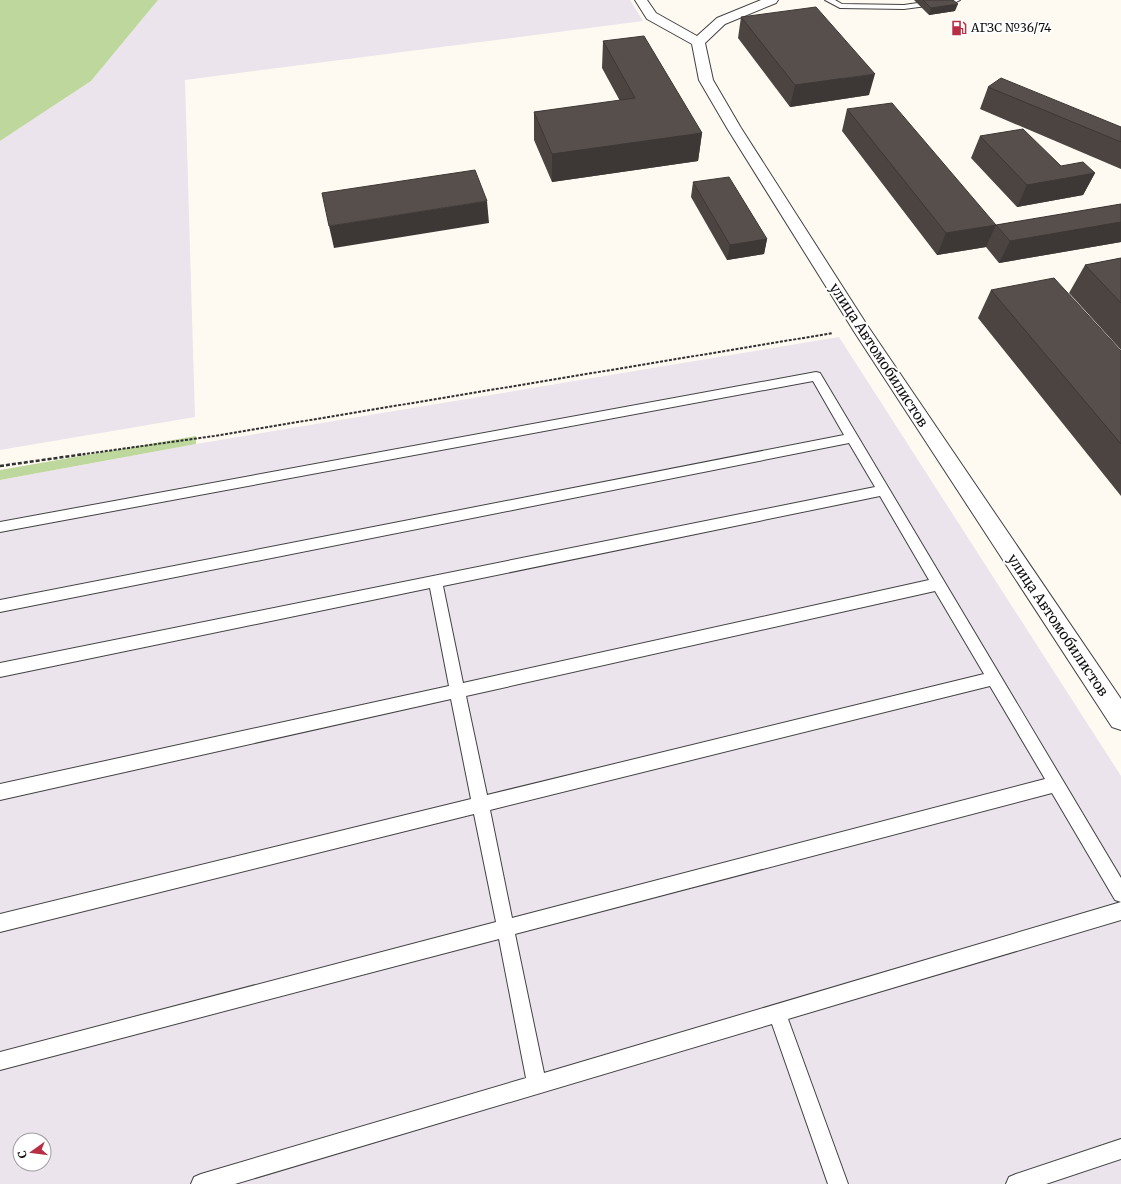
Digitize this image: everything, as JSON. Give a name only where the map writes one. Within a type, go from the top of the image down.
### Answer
[{"type":"street","points":[[641,0],[652,16],[698,42],[721,21],[772,0]]},
{"type":"street","name":"улица Автомобилистов","points":[[698,42],[706,80],[861,329],[1121,719]]},
{"type":"lane","points":[[829,0],[840,6],[904,7],[956,0]]},
{"type":"lane","points":[[0,527],[816,376],[1121,894]]},
{"type":"lane","points":[[0,606],[852,438]]},
{"type":"lane","points":[[0,670],[884,490]]},
{"type":"lane","points":[[435,582],[537,1084]]},
{"type":"lane","points":[[0,792],[939,584]]},
{"type":"lane","points":[[0,924],[994,678]]},
{"type":"lane","points":[[0,1062],[1056,784]]},
{"type":"lane","points":[[201,1184],[1121,911]]},
{"type":"lane","points":[[777,1013],[838,1184]]},
{"type":"lane","points":[[1016,1184],[1121,1150]]},
{"type":"path","points":[[0,466],[214,436],[861,329]]},
{"type":"shaded area","points":[[158,0],[630,0],[643,21],[185,80],[195,417],[0,450],[0,141],[91,81]]},
{"type":"shaded area","points":[[839,337],[1121,776],[1121,1184],[0,1184],[0,480],[196,444]]},
{"type":"green space","points":[[0,0],[158,0],[91,81],[0,141]]},
{"type":"green space","points":[[196,436],[196,444],[0,480],[0,470]]},
{"type":"building","points":[[923,0],[953,0],[958,4],[931,8]]},
{"type":"building","points":[[816,7],[875,74],[795,85],[741,17]]},
{"type":"building","points":[[644,36],[702,133],[552,154],[534,112],[635,98],[603,41]]},
{"type":"building","points":[[1001,78],[1121,127],[1121,142],[988,87]]},
{"type":"building","points":[[892,103],[996,225],[946,233],[847,109]]},
{"type":"building","points":[[1023,129],[1061,166],[1083,162],[1095,173],[1027,185],[980,136]]},
{"type":"building","points":[[475,170],[487,201],[329,226],[322,193]]},
{"type":"building","points":[[729,177],[767,239],[730,245],[693,182]]},
{"type":"building","points":[[1121,204],[1121,222],[1010,241],[996,225]]},
{"type":"building","points":[[1121,258],[1121,303],[1085,265]]},
{"type":"building","points":[[1054,278],[1121,351],[1121,444],[991,290]]},
{"type":"place","name":"АГЗС №36/74","points":[[959,28]]}]
